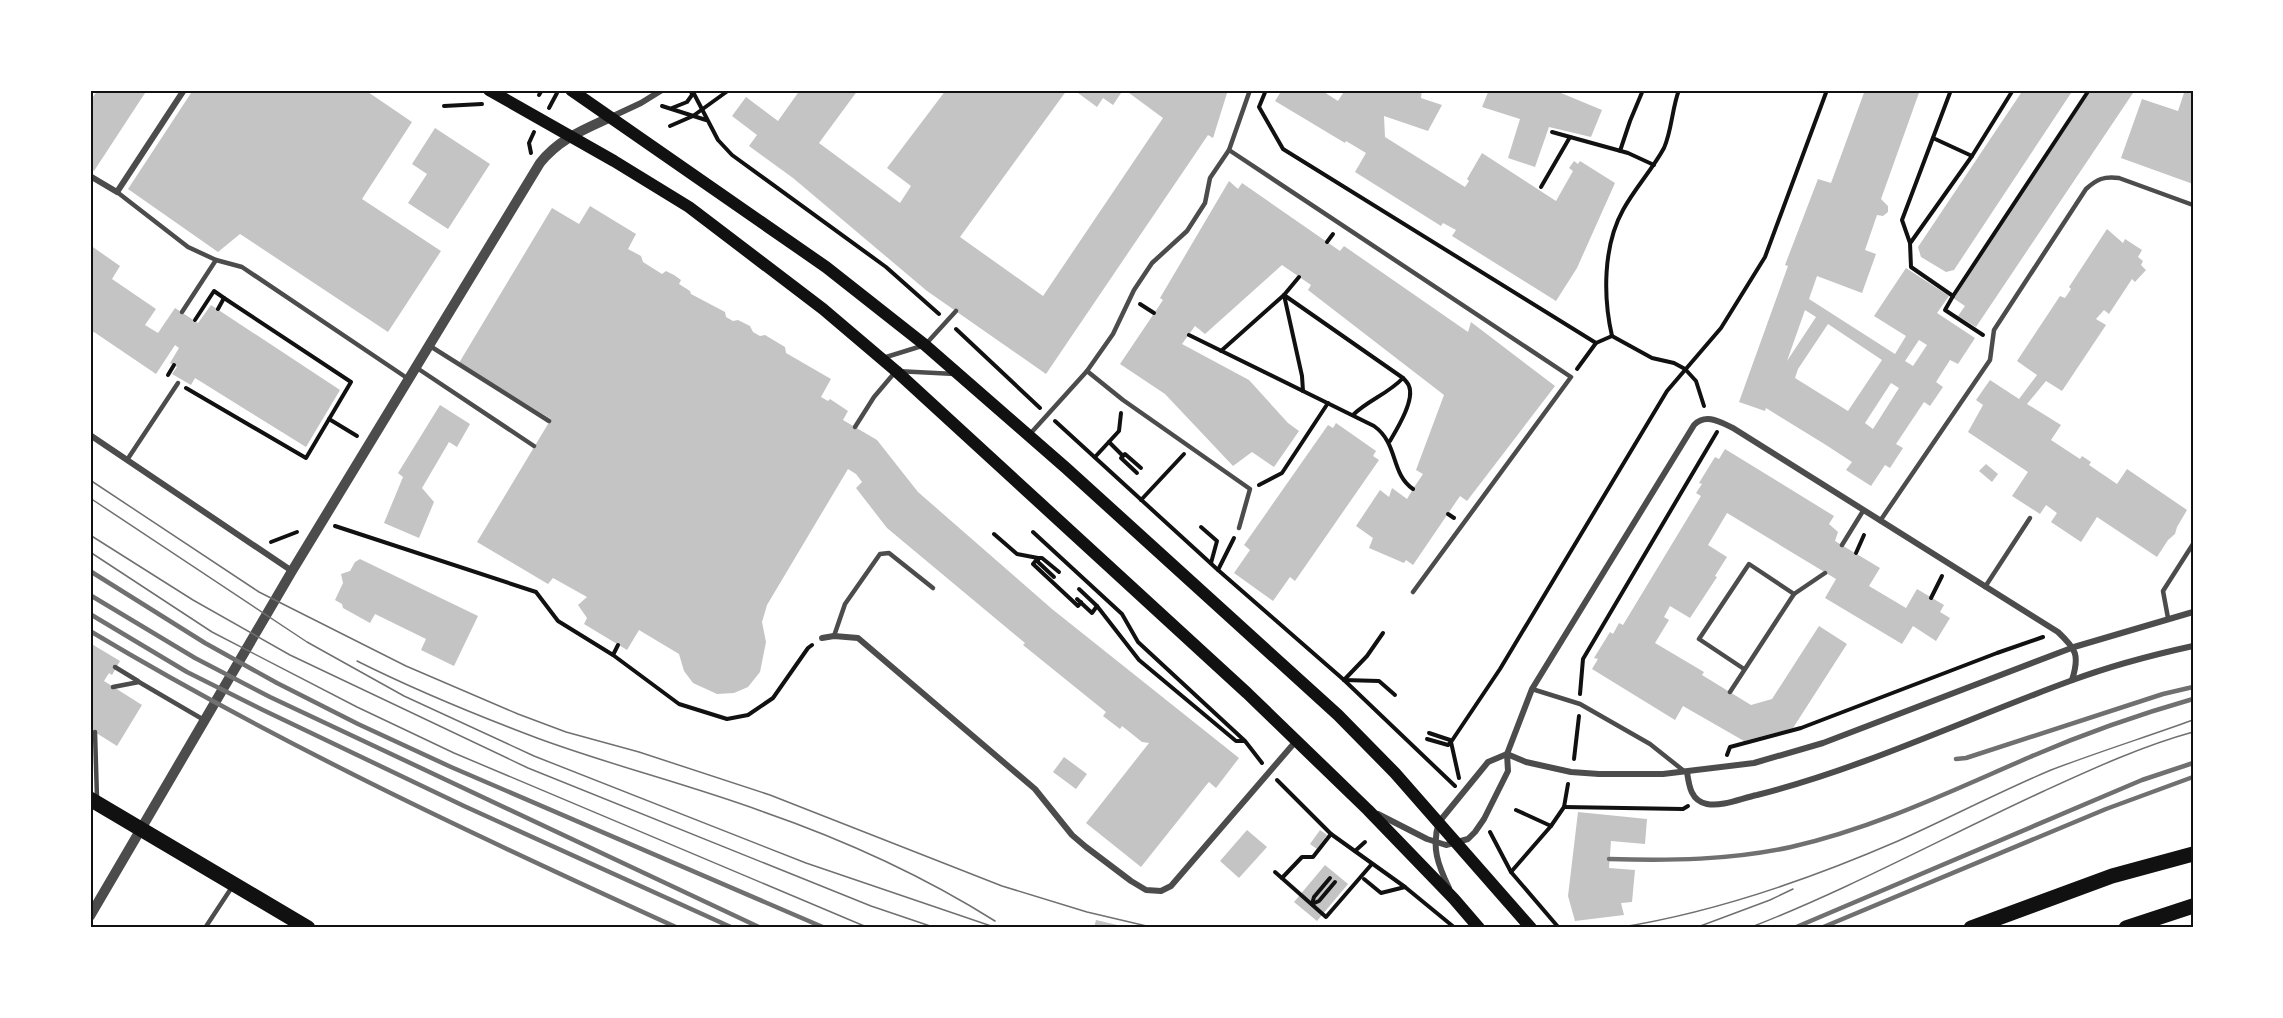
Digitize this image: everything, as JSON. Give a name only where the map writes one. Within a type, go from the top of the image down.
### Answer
[{"type":"main road","points":[[489,90],[570,135],[688,207],[823,309],[881,358],[1297,740],[1368,810],[1479,928]]},
{"type":"main road","points":[[571,90],[826,267],[925,345],[1338,715],[1395,773],[1530,927]]},
{"type":"main road","points":[[94,801],[308,928]]},
{"type":"main road","points":[[1971,928],[2112,876],[2193,854]]},
{"type":"main road","points":[[2126,928],[2193,906]]},
{"type":"street","points":[[90,176],[117,192],[184,90]]},
{"type":"street","points":[[90,916],[414,366],[540,163],[556,144],[570,135],[641,103],[662,90]]},
{"type":"street","points":[[1368,810],[1435,842],[1446,845],[1468,839],[1484,819],[1508,771],[1507,754],[1532,689],[1698,421],[1709,419],[1720,422],[2058,632],[2074,647],[2076,663],[2072,680]]},
{"type":"street","points":[[90,435],[292,571]]},
{"type":"street","points":[[1454,899],[1436,859],[1435,842],[1439,822],[1488,762],[1507,754],[1526,762],[1571,772],[1636,774],[1687,772],[1754,763],[1823,743],[2074,647],[2193,612]]},
{"type":"street","points":[[822,638],[834,636],[858,638],[1035,789],[1072,835],[1131,882],[1146,890],[1161,891],[1171,886],[1297,740]]},
{"type":"street","points":[[1687,772],[1691,793],[1699,801],[1710,804],[1783,788],[1826,775],[2072,680],[2153,655],[2193,646]]},
{"type":"lane","points":[[1029,436],[1087,371],[1113,334],[1134,290],[1152,263],[1187,231],[1205,203],[1210,178],[1229,150],[1251,90]]},
{"type":"lane","points":[[1229,150],[1571,377],[1413,591]]},
{"type":"lane","points":[[1880,521],[1990,360],[1994,330],[2086,189],[2095,181],[2109,177],[2119,178],[2193,205]]},
{"type":"lane","points":[[117,192],[188,247],[216,260],[242,267],[407,378]]},
{"type":"lane","points":[[182,312],[216,260]]},
{"type":"lane","points":[[881,358],[925,345],[956,311]]},
{"type":"lane","points":[[428,345],[549,420]]},
{"type":"lane","points":[[414,366],[534,446]]},
{"type":"lane","points":[[855,427],[874,397],[896,371],[958,375]]},
{"type":"lane","points":[[1087,371],[1123,400],[1250,489],[1239,528]]},
{"type":"lane","points":[[127,460],[178,383]]},
{"type":"lane","points":[[1842,545],[1863,511]]},
{"type":"lane","points":[[1985,587],[2030,518]]},
{"type":"lane","points":[[2168,618],[2163,591],[2193,544]]},
{"type":"lane","points":[[834,636],[847,600],[880,554],[889,553],[894,556],[933,588]]},
{"type":"lane","points":[[1744,669],[1699,639],[1749,564],[1794,594]]},
{"type":"lane","points":[[1730,692],[1794,594],[1825,573]]},
{"type":"lane","points":[[115,668],[205,720]]},
{"type":"lane","points":[[112,687],[139,682]]},
{"type":"lane","points":[[1532,689],[1580,704],[1650,744],[1687,772]]},
{"type":"lane","points":[[93,735],[94,801]]},
{"type":"lane","points":[[205,928],[234,885]]},
{"type":"path","points":[[539,95],[542,90]]},
{"type":"path","points":[[692,90],[692,95],[687,102],[672,108],[707,120]]},
{"type":"path","points":[[692,90],[718,140],[732,155],[886,267],[947,320],[1210,563],[1344,680],[1463,794]]},
{"type":"path","points":[[670,126],[693,116],[729,90]]},
{"type":"path","points":[[1266,90],[1259,107],[1283,149],[1596,343]]},
{"type":"path","points":[[1620,151],[1643,90]]},
{"type":"path","points":[[1612,336],[1606,280],[1613,234],[1624,208],[1665,145],[1679,90]]},
{"type":"path","points":[[1450,744],[1500,669],[1667,391],[1721,328],[1765,257],[1827,90]]},
{"type":"path","points":[[1951,90],[1902,220],[1911,243],[1911,267],[1953,296]]},
{"type":"path","points":[[1911,243],[1972,156],[2013,90]]},
{"type":"path","points":[[1992,341],[1945,310],[2089,90]]},
{"type":"path","points":[[444,106],[484,104]]},
{"type":"path","points":[[1552,132],[1620,151],[1654,165]]},
{"type":"path","points":[[1541,187],[1570,137]]},
{"type":"path","points":[[1933,138],[1972,156]]},
{"type":"path","points":[[1221,351],[1284,295],[1299,277]]},
{"type":"path","points":[[178,383],[306,458],[351,382],[214,291],[195,320]]},
{"type":"path","points":[[1284,295],[1402,378],[1410,386],[1410,398],[1402,422],[1390,441]]},
{"type":"path","points":[[1284,295],[1302,376],[1303,391]]},
{"type":"path","points":[[218,309],[224,298]]},
{"type":"path","points":[[1189,335],[1374,426],[1390,441],[1396,464],[1403,478],[1413,489]]},
{"type":"path","points":[[1612,336],[1652,358],[1674,363],[1685,369],[1699,387],[1709,419]]},
{"type":"path","points":[[1571,377],[1596,343],[1612,336]]},
{"type":"path","points":[[1353,415],[1364,404],[1392,389],[1402,378]]},
{"type":"path","points":[[1095,457],[1119,431],[1123,400]]},
{"type":"path","points":[[1250,489],[1282,473],[1328,403]]},
{"type":"path","points":[[329,419],[370,443]]},
{"type":"path","points":[[1557,926],[1511,872],[1551,826],[1564,807],[1580,704],[1580,673],[1583,659],[1716,437],[1720,422]]},
{"type":"path","points":[[1109,442],[1141,468]]},
{"type":"path","points":[[1142,500],[1190,447]]},
{"type":"path","points":[[1124,455],[1121,458],[1137,473]]},
{"type":"path","points":[[257,548],[321,522],[536,592],[558,621],[613,655],[679,704],[727,719],[748,715],[773,698],[808,648],[822,638]]},
{"type":"path","points":[[1201,527],[1217,541],[1210,563]]},
{"type":"path","points":[[1218,570],[1239,528]]},
{"type":"path","points":[[1856,554],[1864,538],[1864,528]]},
{"type":"path","points":[[1033,532],[1122,614],[1138,642],[1245,741],[1269,772],[1331,834],[1371,865],[1405,887],[1455,928]]},
{"type":"path","points":[[994,534],[1017,554],[1038,560],[1042,558],[1059,572]]},
{"type":"path","points":[[1038,560],[1033,564],[1078,606],[1079,601],[1092,613],[1097,606]]},
{"type":"path","points":[[1038,560],[1054,577]]},
{"type":"path","points":[[1931,597],[1942,576]]},
{"type":"path","points":[[1079,589],[1097,606],[1138,660],[1236,741],[1245,741]]},
{"type":"path","points":[[1722,768],[1730,747],[1801,728],[2058,632]]},
{"type":"path","points":[[1344,680],[1367,656],[1383,633]]},
{"type":"path","points":[[613,655],[618,645]]},
{"type":"path","points":[[1344,680],[1379,681],[1395,695]]},
{"type":"path","points":[[1429,733],[1450,740],[1463,794]]},
{"type":"path","points":[[1427,739],[1450,744]]},
{"type":"path","points":[[1564,807],[1683,809],[1699,801]]},
{"type":"path","points":[[1516,810],[1551,826]]},
{"type":"path","points":[[1282,878],[1302,857],[1313,857],[1331,834]]},
{"type":"path","points":[[1355,851],[1365,842]]},
{"type":"path","points":[[1275,872],[1326,917],[1371,865]]},
{"type":"path","points":[[1312,904],[1314,897],[1330,878]]},
{"type":"path","points":[[1364,879],[1381,893],[1405,887]]},
{"type":"path","points":[[1312,904],[1319,901],[1335,882]]},
{"type":"building","points":[[98,90],[147,90],[94,171],[90,168],[90,101]]},
{"type":"building","points":[[193,90],[365,90],[412,122],[362,199],[441,251],[388,332],[240,234],[218,252],[128,189]]},
{"type":"building","points":[[800,90],[858,90],[819,143],[900,203],[911,186],[887,168],[946,90],[1067,90],[960,237],[1043,296],[1163,118],[1125,90],[1228,90],[1213,138],[1208,135],[1046,374],[927,291],[793,178],[749,146],[757,135],[732,116],[746,97],[778,121]]},
{"type":"building","points":[[1074,90],[1123,90],[1113,105],[1103,98],[1097,107]]},
{"type":"building","points":[[1282,90],[1321,90],[1338,101],[1345,90],[1422,90],[1421,98],[1442,105],[1428,131],[1384,116],[1385,137],[1465,187],[1482,153],[1556,201],[1573,171],[1569,168],[1574,161],[1578,164],[1580,161],[1615,183],[1577,268],[1556,301],[1452,236],[1456,230],[1443,223],[1441,226],[1355,172],[1366,153],[1275,101]]},
{"type":"building","points":[[1489,90],[1562,90],[1561,93],[1602,110],[1591,137],[1549,127],[1535,167],[1508,158],[1520,119],[1482,107]]},
{"type":"building","points":[[1865,90],[1920,90],[1881,199],[1888,206],[1888,212],[1883,216],[1877,215],[1865,250],[1876,254],[1862,293],[1817,276],[1809,299],[1895,354],[1906,336],[1874,316],[1906,268],[1949,296],[1937,313],[1975,338],[1958,364],[1950,360],[1936,382],[1943,387],[1930,406],[1924,402],[1896,444],[1903,448],[1890,468],[1885,465],[1871,486],[1846,470],[1852,462],[1826,445],[1766,408],[1765,411],[1739,402],[1788,266],[1785,265],[1818,179],[1831,183]],"holes":[[[1805,310],[1816,317],[1787,361]],[[1828,324],[1882,360],[1848,411],[1795,378],[1798,369]],[[1919,340],[1927,345],[1913,366],[1905,361]],[[1891,383],[1899,388],[1873,429],[1865,423]]]},
{"type":"building","points":[[2023,90],[2073,90],[1954,270],[1946,272],[1921,257],[1918,247]]},
{"type":"building","points":[[2091,90],[2135,90],[1976,327],[1958,316],[1965,306],[1953,298]]},
{"type":"building","points":[[2185,90],[2193,90],[2193,184],[2121,158],[2142,99],[2178,111]]},
{"type":"building","points":[[435,128],[490,164],[448,229],[408,203],[427,174],[412,164]]},
{"type":"building","points":[[1229,181],[1238,189],[1242,183],[1340,251],[1344,246],[1468,332],[1471,322],[1555,386],[1467,501],[1460,496],[1413,565],[1406,560],[1404,563],[1369,548],[1373,538],[1356,526],[1380,490],[1389,497],[1392,488],[1407,499],[1423,474],[1416,470],[1444,395],[1308,290],[1311,285],[1282,265],[1205,334],[1195,326],[1182,344],[1249,380],[1288,423],[1299,431],[1274,467],[1252,452],[1233,466],[1165,394],[1120,364],[1163,300],[1160,298]]},
{"type":"building","points":[[590,206],[636,234],[628,249],[641,256],[643,262],[662,274],[666,271],[674,275],[681,280],[679,284],[691,294],[725,312],[726,317],[733,321],[738,320],[750,326],[753,332],[760,336],[765,335],[785,347],[786,353],[831,379],[821,397],[828,401],[830,399],[848,411],[843,420],[877,440],[918,492],[1052,609],[1239,758],[1216,788],[1208,783],[1141,867],[1086,823],[1149,743],[1142,742],[1122,726],[1120,729],[1103,716],[1106,712],[1023,645],[1025,643],[887,528],[856,488],[862,482],[848,469],[767,605],[762,622],[766,642],[760,672],[748,687],[734,693],[717,694],[693,683],[684,671],[679,654],[639,630],[627,650],[584,624],[587,618],[578,605],[587,597],[553,578],[548,584],[477,542],[551,419],[459,363],[552,208],[579,224]]},
{"type":"building","points":[[2107,229],[2123,243],[2125,239],[2142,250],[2138,257],[2143,261],[2141,265],[2146,270],[2135,282],[2132,279],[2109,314],[2104,310],[2096,319],[2106,325],[2062,391],[2046,381],[2027,404],[2061,425],[2051,440],[2080,459],[2082,456],[2091,462],[2089,465],[2117,484],[2127,469],[2187,510],[2175,534],[2168,540],[2157,557],[2097,517],[2081,542],[2051,522],[2057,513],[2046,505],[2040,514],[2012,496],[2028,472],[1968,432],[1983,405],[1976,400],[1990,380],[2019,399],[2037,375],[2017,361],[2060,296],[2065,298],[2071,289],[2069,287]]},
{"type":"building","points":[[90,245],[120,266],[112,279],[156,309],[145,325],[158,333],[175,308],[198,323],[211,305],[340,390],[306,447],[195,378],[191,385],[172,374],[177,367],[170,363],[179,348],[175,345],[156,374],[94,332],[90,334]]},
{"type":"building","points":[[440,405],[470,424],[457,447],[449,442],[422,488],[434,502],[419,538],[384,523],[403,477],[398,473]]},
{"type":"building","points":[[1336,423],[1376,451],[1373,456],[1379,460],[1295,581],[1290,577],[1273,601],[1234,573],[1250,550],[1244,545],[1328,425],[1333,428]]},
{"type":"building","points":[[1725,449],[1834,516],[1829,524],[1838,532],[1835,541],[1880,568],[1869,586],[1906,608],[1917,589],[1944,605],[1940,612],[1950,618],[1936,641],[1913,626],[1902,644],[1825,598],[1836,579],[1727,513],[1708,545],[1727,557],[1715,576],[1717,577],[1690,618],[1670,606],[1664,617],[1669,620],[1655,643],[1704,672],[1702,675],[1751,705],[1772,699],[1819,626],[1847,644],[1793,728],[1744,741],[1683,706],[1675,720],[1592,669],[1598,659],[1594,658],[1610,632],[1613,634],[1619,623],[1623,625],[1701,496],[1696,493],[1702,484],[1699,483],[1715,457],[1719,459]]},
{"type":"building","points":[[1986,464],[1998,474],[1992,482],[1979,471]]},
{"type":"building","points":[[360,559],[478,616],[454,666],[421,650],[426,639],[375,614],[370,623],[343,608],[342,604],[335,600],[343,583],[341,574],[350,571],[355,562]]},
{"type":"building","points":[[90,643],[120,661],[112,675],[109,673],[104,681],[142,705],[117,746],[90,729]]},
{"type":"building","points":[[1064,757],[1087,774],[1076,789],[1053,772]]},
{"type":"building","points":[[1578,812],[1647,819],[1645,844],[1611,841],[1609,868],[1635,870],[1632,902],[1621,903],[1624,915],[1575,921],[1568,896]]},
{"type":"building","points":[[1247,830],[1267,847],[1239,878],[1220,861]]},
{"type":"building","points":[[1320,830],[1327,835],[1317,849],[1310,844]]},
{"type":"building","points":[[1325,865],[1348,884],[1317,921],[1294,902]]},
{"type":"building","points":[[1096,920],[1126,927],[1126,928],[1094,928]]},
{"type":"tram line","points":[[90,480],[259,592],[406,666],[518,714],[566,732],[639,752],[770,795],[1002,886],[1087,912],[1155,928]]},
{"type":"tram line","points":[[90,498],[307,642],[404,696],[534,756],[806,863],[997,928]]},
{"type":"tram line","points":[[90,535],[193,600],[290,655],[528,768],[871,906],[936,928]]},
{"type":"tram line","points":[[90,552],[212,632],[357,707],[454,753],[869,928]]},
{"type":"tram line","points":[[357,661],[446,702],[537,738],[733,801],[821,834],[910,873],[995,921]]},
{"type":"tram line","points":[[1616,928],[1688,914],[1795,882],[1898,841],[2051,770],[2193,720]]},
{"type":"tram line","points":[[1749,928],[1861,879],[2080,774],[2136,751],[2193,732]]},
{"type":"tram line","points":[[1695,928],[1793,889]]},
{"type":"railway","points":[[90,571],[205,643],[358,724],[451,767],[825,928]]},
{"type":"railway","points":[[90,595],[195,658],[270,697],[761,928]]},
{"type":"railway","points":[[90,614],[187,672],[263,710],[464,806],[733,928]]},
{"type":"railway","points":[[90,631],[306,751],[454,824],[678,928]]},
{"type":"railway","points":[[1956,759],[1966,758],[2163,694],[2193,687]]},
{"type":"railway","points":[[1609,859],[1678,860],[1746,855],[1822,839],[1912,808],[2090,733],[2193,699]]},
{"type":"railway","points":[[1794,928],[2142,780],[2193,763]]},
{"type":"railway","points":[[1821,928],[2106,809],[2193,777]]}]
